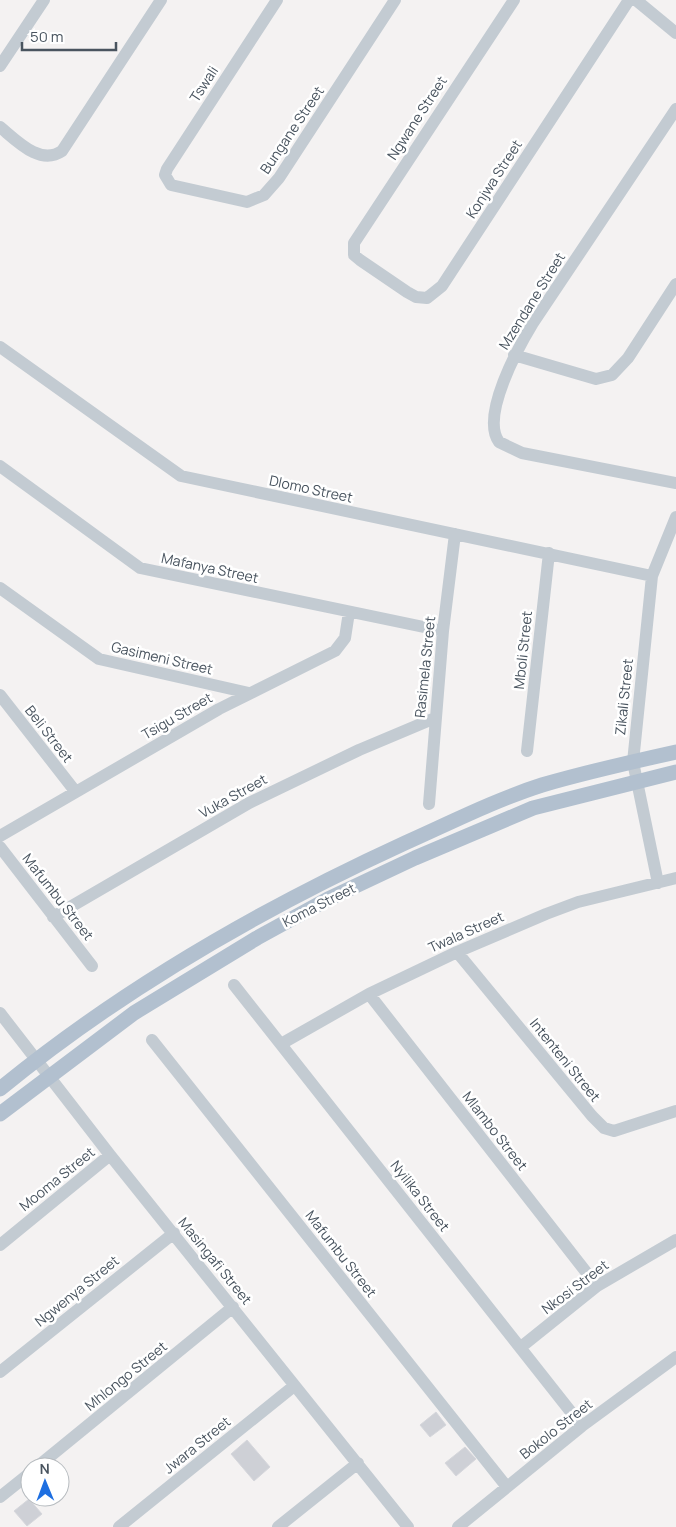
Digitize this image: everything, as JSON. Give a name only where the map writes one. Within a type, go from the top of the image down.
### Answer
[{"type":"main road","name":"Koma Street","points":[[0,1089],[37,1059],[143,983],[338,874],[541,785],[676,752]]},
{"type":"main road","name":"Koma Street","points":[[0,1114],[134,1012],[248,943],[328,899],[415,858],[533,808],[676,772]]},
{"type":"street","points":[[0,66],[44,0]]},
{"type":"street","points":[[0,127],[41,157],[53,156],[62,151],[161,0]]},
{"type":"street","name":"Tswali","points":[[171,185],[165,175],[167,169],[277,0]]},
{"type":"street","name":"Bungane Street","points":[[171,185],[247,202],[264,195],[279,178],[395,0]]},
{"type":"street","name":"Ngwane Street","points":[[354,255],[354,243],[357,237],[514,0]]},
{"type":"street","name":"Konjwa Street","points":[[354,255],[416,297],[427,298],[434,294],[442,286],[629,0]]},
{"type":"street","points":[[636,0],[676,33]]},
{"type":"street","name":"Mzendane Street","points":[[676,109],[538,315],[514,355],[496,408],[494,429],[499,442],[522,453],[676,482]]},
{"type":"street","points":[[514,355],[596,379],[612,375],[628,358],[676,284]]},
{"type":"street","name":"Dlomo Street","points":[[0,347],[181,476],[652,576]]},
{"type":"street","name":"Mafanya Street","points":[[0,466],[140,568],[444,631]]},
{"type":"street","name":"Zikali Street","points":[[658,883],[634,762],[652,576],[676,517]]},
{"type":"street","name":"Rasimela Street","points":[[429,804],[435,718],[455,534]]},
{"type":"street","name":"Mboli Street","points":[[527,751],[549,553]]},
{"type":"street","name":"Gasimeni Street","points":[[0,588],[99,659],[249,693]]},
{"type":"street","name":"Tsigu Street","points":[[0,836],[75,791],[249,693],[335,651],[345,638],[349,612]]},
{"type":"street","name":"Beli Street","points":[[0,695],[75,791]]},
{"type":"street","name":"Vuka Street","points":[[53,917],[249,803],[359,750],[435,718]]},
{"type":"street","name":"Mafumbu Street","points":[[0,848],[92,966]]},
{"type":"street","name":"Twala Street","points":[[281,1044],[369,994],[457,952],[569,905],[676,878]]},
{"type":"street","name":"Intenteni Street","points":[[457,952],[592,1116],[604,1128],[618,1130],[676,1111]]},
{"type":"street","name":"Nyilika Street","points":[[234,985],[582,1426]]},
{"type":"street","name":"Mlambo Street","points":[[369,994],[597,1286]]},
{"type":"street","name":"Masingafi Street","points":[[0,1013],[110,1155],[408,1527]]},
{"type":"street","name":"Mafumbu Street","points":[[152,1040],[507,1487]]},
{"type":"street","name":"Mooma Street","points":[[0,1245],[110,1155]]},
{"type":"street","name":"Ngwenya Street","points":[[0,1372],[174,1233]]},
{"type":"street","name":"Nkosi Street","points":[[521,1348],[597,1286],[676,1240]]},
{"type":"street","name":"Mhlongo Street","points":[[49,1457],[233,1307]]},
{"type":"street","name":"Bokolo Street","points":[[458,1527],[582,1426],[676,1357]]},
{"type":"street","name":"Jwara Street","points":[[119,1527],[294,1386]]},
{"type":"street","points":[[278,1527],[358,1463]]},
{"type":"street","points":[[0,1497],[20,1481]]},
{"type":"building","points":[[436,1412],[446,1425],[430,1437],[420,1425]]},
{"type":"building","points":[[247,1440],[270,1467],[254,1481],[231,1454]]},
{"type":"building","points":[[465,1447],[476,1459],[456,1476],[445,1463]]},
{"type":"building","points":[[20,1506],[36,1507],[42,1514],[27,1526],[14,1511]]}]
